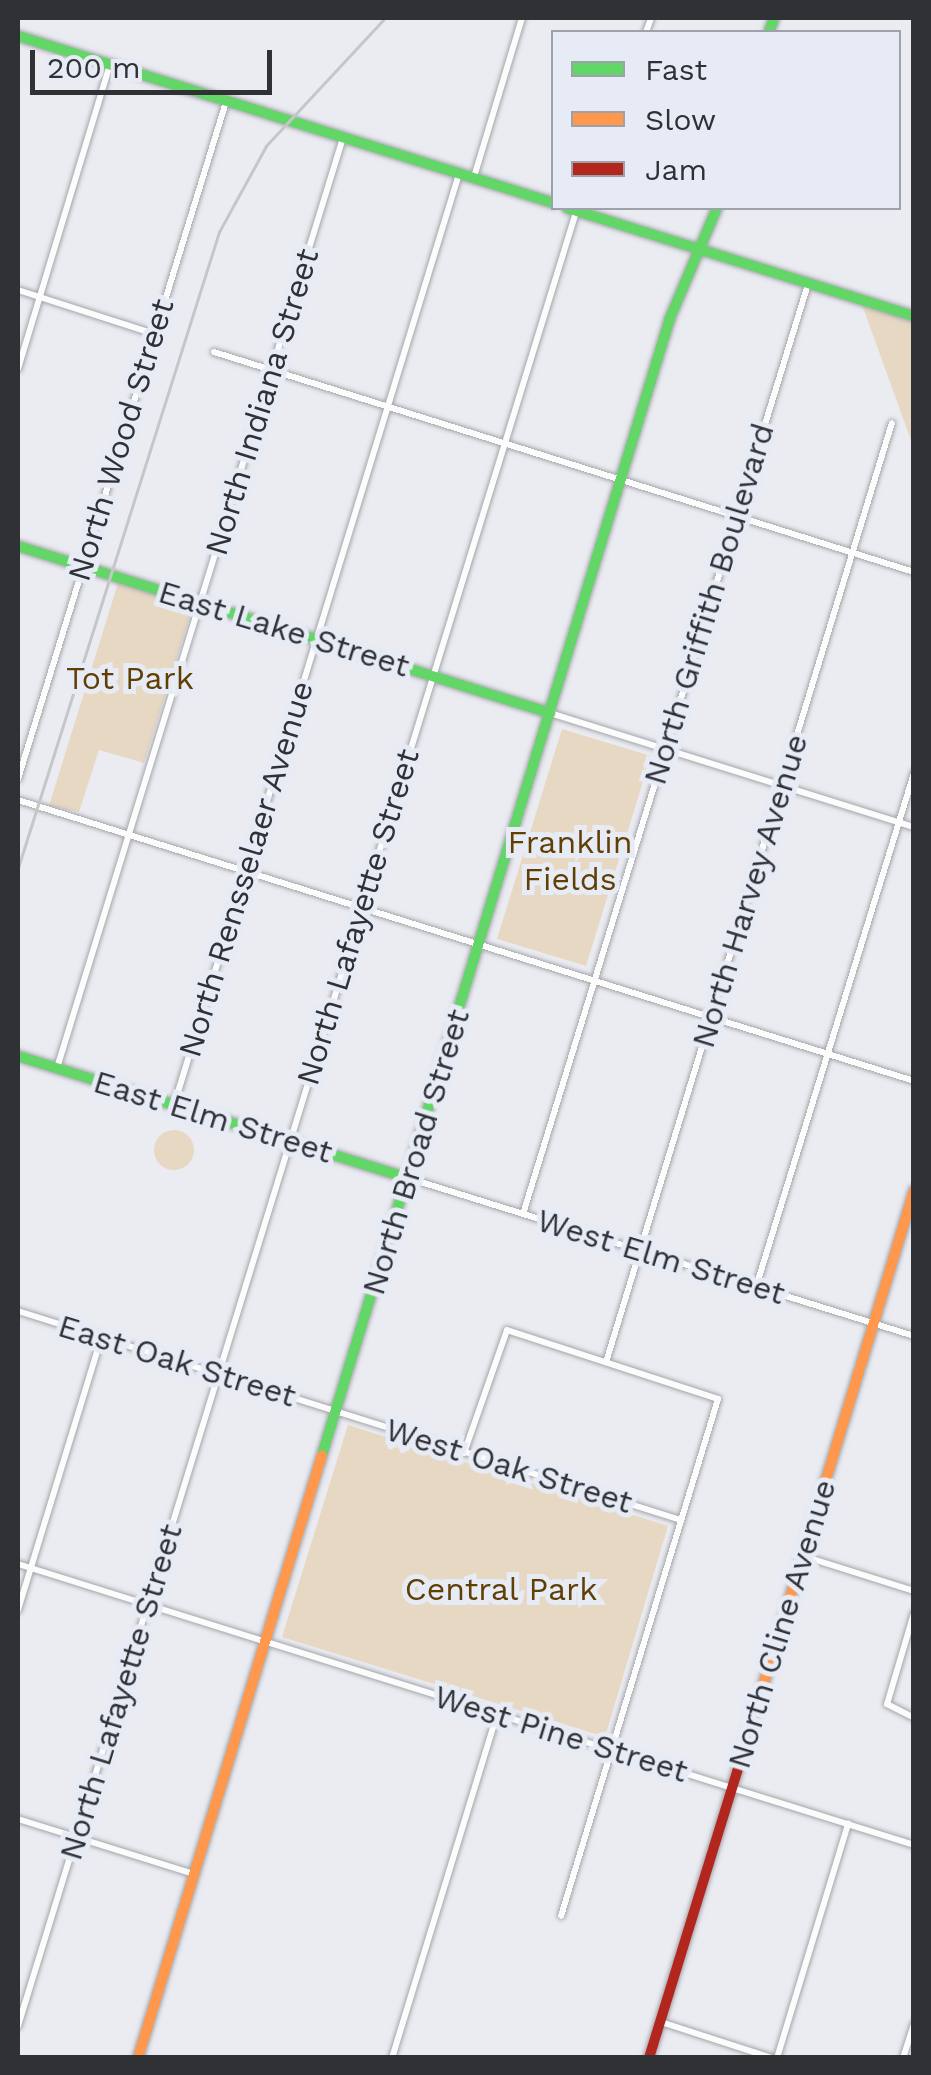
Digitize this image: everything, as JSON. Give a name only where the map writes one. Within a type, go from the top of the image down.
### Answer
[{"type":"street","points":[[474,178],[522,18]]},
{"type":"street","points":[[760,18],[772,25]]},
{"type":"street","points":[[18,36],[551,202]]},
{"type":"street","points":[[18,369],[110,65]]},
{"type":"street","name":"North Wood Street","points":[[18,779],[226,102]]},
{"type":"street","name":"North Indiana Street","points":[[57,1068],[343,138]]},
{"type":"street","name":"North Rensselaer Avenue","points":[[174,1105],[459,174]]},
{"type":"street","name":"North Lafayette Street","points":[[18,2026],[504,443],[572,210]]},
{"type":"street","name":"North Broad Street","points":[[138,2058],[670,318],[704,250],[716,210]]},
{"type":"street","points":[[592,211],[914,316]]},
{"type":"street","name":"North Griffith Boulevard","points":[[523,1214],[808,282]]},
{"type":"street","points":[[18,290],[154,334]]},
{"type":"street","points":[[214,352],[914,572]]},
{"type":"street","name":"North Harvey Avenue","points":[[606,1360],[892,422]]},
{"type":"street","name":"East Lake Street","points":[[18,546],[550,713]]},
{"type":"street","points":[[550,713],[914,827]]},
{"type":"street","points":[[756,1287],[914,774]]},
{"type":"street","points":[[18,800],[914,1082]]},
{"type":"street","name":"East Elm Street","points":[[18,1056],[408,1178]]},
{"type":"street","name":"West Elm Street","points":[[408,1178],[914,1336]]},
{"type":"street","name":"North Cline Avenue","points":[[649,2058],[914,1191]]},
{"type":"street","name":"East Oak Street","points":[[18,1311],[337,1411]]},
{"type":"street","points":[[464,1453],[502,1331],[716,1394],[561,1916]]},
{"type":"street","points":[[18,1610],[101,1338]]},
{"type":"street","name":"West Oak Street","points":[[337,1411],[681,1520]]},
{"type":"street","points":[[802,1556],[914,1590]]},
{"type":"street","name":"West Pine Street","points":[[18,1564],[914,1845]]},
{"type":"street","points":[[914,1613],[887,1706],[914,1718]]},
{"type":"street","points":[[392,2058],[498,1714]]},
{"type":"street","points":[[18,1819],[194,1874]]},
{"type":"street","points":[[660,2022],[774,2058],[848,1824]]},
{"type":"street","points":[[903,2058],[914,2024]]},
{"type":"green space","points":[[860,299],[913,316],[913,446],[904,421]]},
{"type":"green space","name":"Tot Park","points":[[118,583],[193,606],[144,763],[99,750],[79,812],[49,806]]},
{"type":"green space","name":"Franklin Fields","points":[[562,729],[651,756],[586,966],[497,939]]},
{"type":"green space","points":[[174,1130],[188,1136],[194,1150],[188,1164],[174,1170],[160,1164],[154,1150],[160,1136]]},
{"type":"green space","name":"Central Park","points":[[348,1425],[668,1526],[605,1737],[282,1637]]},
{"type":"railway","points":[[18,868],[219,232],[266,146],[385,18]]},
{"type":"traffic: fast","points":[[770,30],[774,18]]},
{"type":"traffic: fast","points":[[18,36],[551,202]]},
{"type":"traffic: fast","points":[[573,210],[914,316]]},
{"type":"traffic: fast","points":[[322,1455],[670,318],[716,210]]},
{"type":"traffic: fast","points":[[18,546],[550,713]]},
{"type":"traffic: fast","points":[[18,1056],[408,1178]]},
{"type":"traffic: slow","points":[[749,1732],[914,1191]]},
{"type":"traffic: slow","points":[[138,2058],[322,1455]]},
{"type":"traffic: jam","points":[[649,2058],[749,1732]]}]
